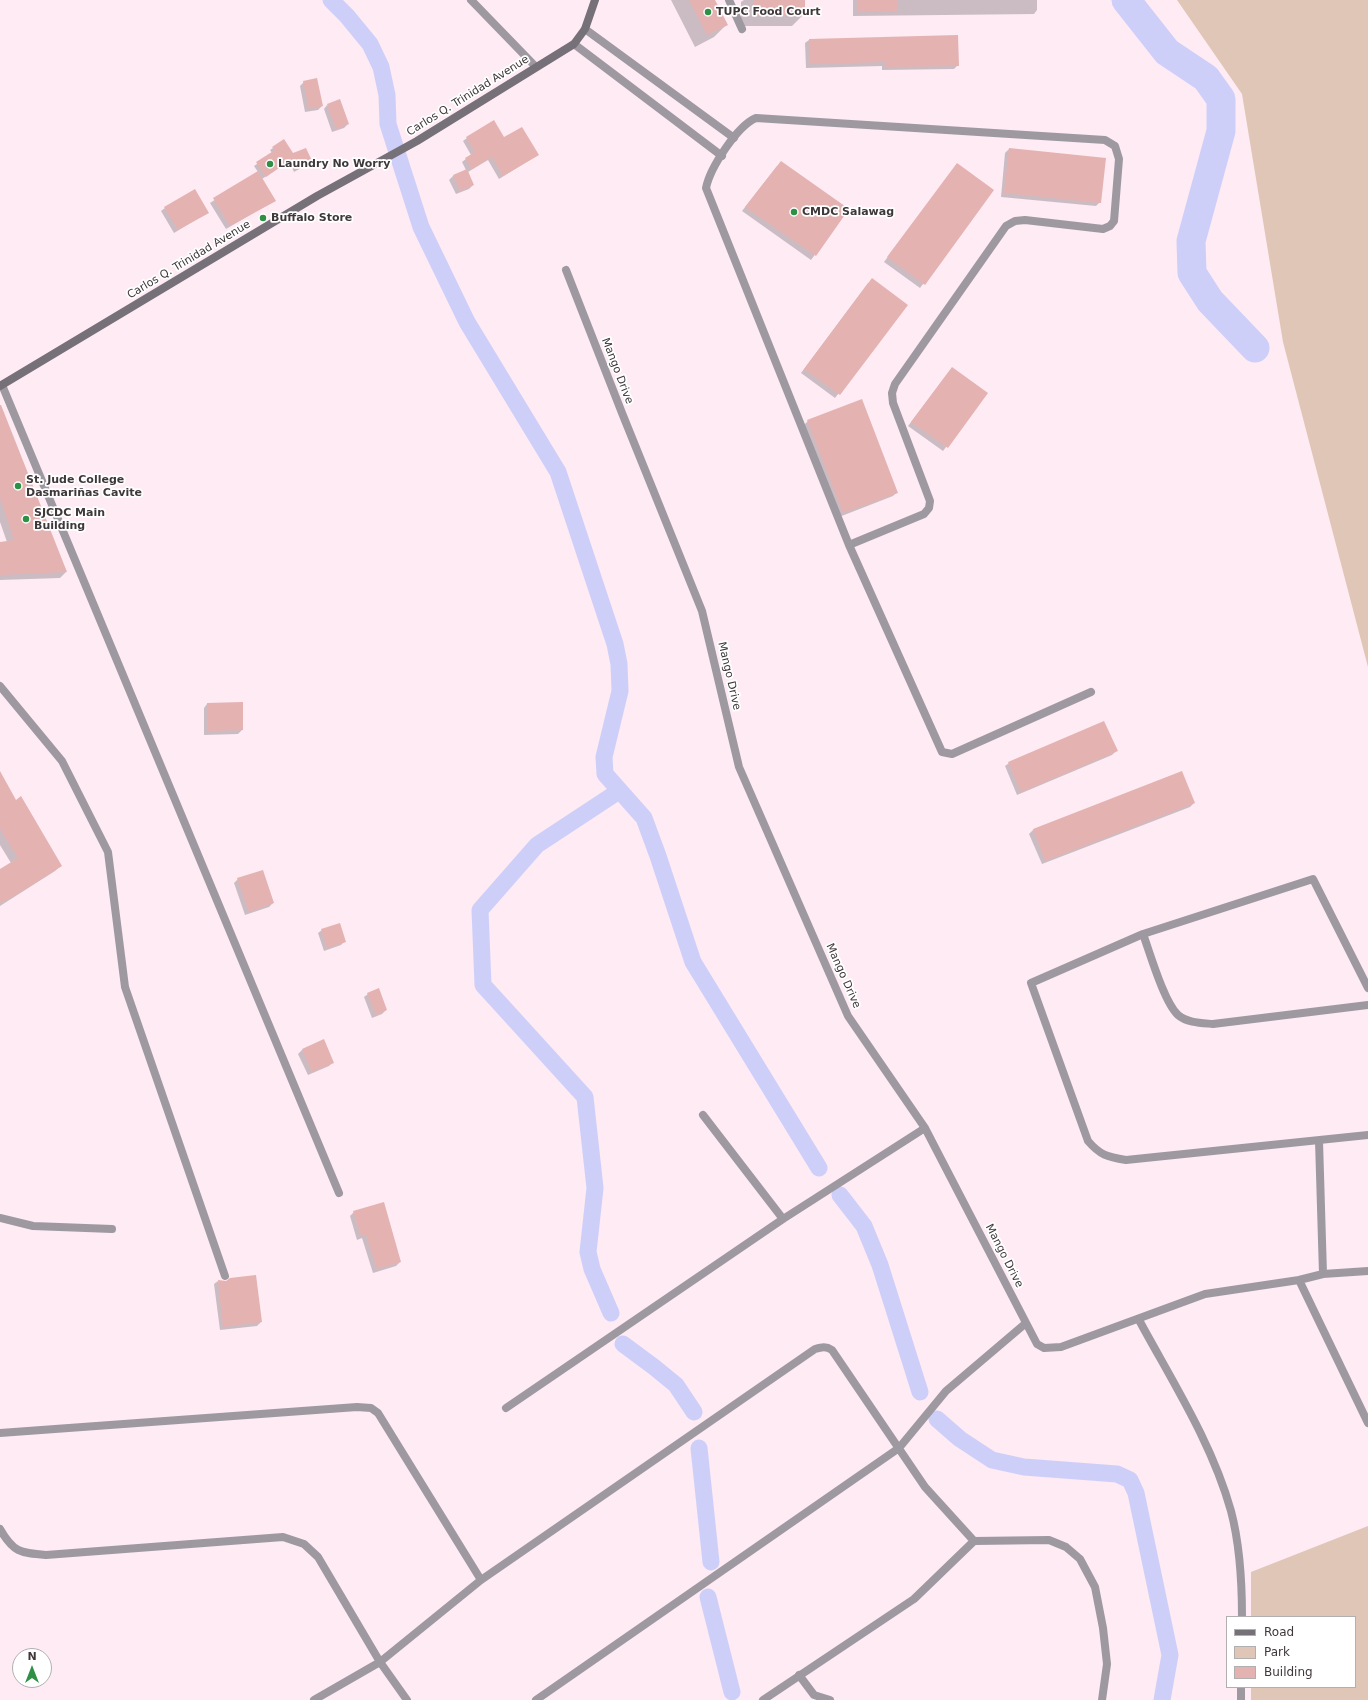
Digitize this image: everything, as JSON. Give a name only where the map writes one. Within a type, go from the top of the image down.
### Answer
[{"type":"main road","name":"Carlos Q. Trinidad Avenue","points":[[1,386],[318,196],[364,172],[417,141],[574,44],[585,29],[595,0]]},
{"type":"street","points":[[471,0],[536,67]]},
{"type":"street","points":[[729,0],[742,30]]},
{"type":"street","points":[[585,29],[734,138]]},
{"type":"street","points":[[574,44],[722,156]]},
{"type":"street","points":[[849,545],[924,514],[930,508],[930,501],[893,403],[892,393],[895,384],[1006,226],[1015,221],[1025,220],[1104,229],[1110,226],[1114,221],[1119,159],[1115,146],[1105,140],[756,118],[748,121],[734,138],[708,178],[706,188],[849,545],[942,752],[952,754],[1092,692]]},
{"type":"street","name":"Mango Drive","points":[[566,270],[702,611],[739,767],[848,1016],[925,1128],[1037,1344],[1044,1348],[1052,1349],[1139,1320],[1205,1294],[1299,1280],[1323,1274],[1368,1271]]},
{"type":"street","points":[[1,386],[339,1193]]},
{"type":"street","points":[[0,686],[62,761],[108,852],[125,987],[225,1276]]},
{"type":"street","points":[[1368,988],[1313,879],[1143,934],[1031,983],[1088,1140],[1097,1152],[1109,1158],[1126,1160],[1368,1136]]},
{"type":"street","points":[[1143,934],[1170,1004],[1178,1015],[1193,1022],[1214,1024],[1368,1005]]},
{"type":"street","points":[[703,1115],[782,1220]]},
{"type":"street","points":[[506,1408],[782,1220],[925,1128]]},
{"type":"street","points":[[1319,1141],[1323,1274]]},
{"type":"street","points":[[0,1218],[33,1226],[112,1229]]},
{"type":"street","points":[[1299,1280],[1368,1423]]},
{"type":"street","points":[[1139,1320],[1206,1443],[1231,1512],[1242,1580],[1242,1616]]},
{"type":"street","points":[[536,1700],[899,1448],[946,1391],[1026,1323]]},
{"type":"street","points":[[314,1700],[380,1662],[481,1580],[814,1349],[827,1347],[832,1350],[925,1487],[974,1541]]},
{"type":"street","points":[[0,1433],[349,1407],[371,1408],[378,1413],[481,1580]]},
{"type":"street","points":[[0,1529],[8,1544],[22,1554],[46,1555],[283,1538],[304,1544],[318,1557],[380,1662],[407,1700]]},
{"type":"street","points":[[763,1700],[914,1599],[974,1541],[1049,1540],[1066,1547],[1080,1559],[1095,1587],[1103,1628],[1107,1664],[1102,1700]]},
{"type":"street","points":[[799,1675],[814,1695],[830,1700]]},
{"type":"street","points":[[1241,1688],[1241,1700]]},
{"type":"green space","points":[[1177,0],[1368,0],[1368,667],[1283,342],[1242,94]]},
{"type":"green space","points":[[1368,1526],[1368,1700],[1251,1700],[1251,1688],[1356,1688],[1356,1616],[1251,1616],[1251,1572]]},
{"type":"building","name":"TUPC Food Court","points":[[689,0],[715,0],[728,25],[707,35]]},
{"type":"building","points":[[753,0],[805,0],[805,15],[753,15]]},
{"type":"building","points":[[857,0],[898,0],[898,12],[857,12]]},
{"type":"building","points":[[958,35],[959,66],[885,67],[885,62],[810,64],[809,39]]},
{"type":"building","points":[[317,78],[323,106],[309,109],[303,81]]},
{"type":"building","points":[[340,99],[349,124],[336,129],[327,104]]},
{"type":"building","points":[[494,120],[504,137],[522,127],[539,155],[503,176],[492,157],[472,169],[465,158],[475,152],[466,137]]},
{"type":"building","points":[[284,139],[293,153],[306,148],[313,163],[297,170],[292,159],[266,177],[256,162],[275,150],[272,147]]},
{"type":"building","points":[[1009,148],[1106,158],[1101,203],[1004,193]]},
{"type":"building","points":[[781,161],[849,209],[816,256],[745,207]]},
{"type":"building","points":[[957,163],[994,190],[925,285],[887,257]]},
{"type":"building","points":[[467,169],[474,185],[460,191],[453,175]]},
{"type":"building","points":[[258,171],[276,201],[230,226],[213,198]]},
{"type":"building","points":[[195,189],[209,213],[178,230],[164,207]]},
{"type":"building","points":[[872,278],[908,305],[840,395],[804,369]]},
{"type":"building","points":[[952,367],[988,393],[948,448],[911,422]]},
{"type":"building","points":[[862,399],[898,493],[843,513],[807,420]]},
{"type":"building","name":"St. Jude College Dasmariñas Cavite","points":[[0,405],[67,572],[0,575],[0,542],[14,540],[0,498]]},
{"type":"building","points":[[243,702],[243,730],[208,731],[207,703]]},
{"type":"building","points":[[1104,721],[1118,751],[1021,792],[1008,762]]},
{"type":"building","points":[[0,771],[16,800],[21,796],[62,866],[13,897],[0,903],[0,869],[18,858],[0,829]]},
{"type":"building","points":[[1182,771],[1195,803],[1045,861],[1033,829]]},
{"type":"building","points":[[263,870],[274,903],[249,912],[237,878]]},
{"type":"building","points":[[340,923],[346,942],[327,948],[321,929]]},
{"type":"building","points":[[379,988],[387,1010],[376,1015],[367,993]]},
{"type":"building","points":[[324,1039],[334,1063],[312,1072],[302,1049]]},
{"type":"building","points":[[384,1202],[401,1262],[377,1269],[366,1235],[361,1236],[353,1211]]},
{"type":"building","points":[[256,1275],[262,1322],[223,1327],[218,1280],[226,1281],[230,1278]]},
{"type":"waterway","points":[[331,0],[347,16],[370,44],[381,67],[387,95],[388,124],[421,227],[467,322],[558,472],[615,644],[619,664],[620,691],[604,757],[605,774],[644,818],[693,962],[819,1168]]},
{"type":"waterway","points":[[1126,0],[1167,52],[1206,78],[1221,99],[1221,131],[1191,241],[1192,273],[1210,301],[1255,348]]},
{"type":"waterway","points":[[611,1313],[592,1269],[588,1252],[595,1188],[585,1097],[483,985],[480,910],[537,845],[619,791]]},
{"type":"waterway","points":[[840,1195],[864,1226],[880,1265],[920,1392]]},
{"type":"waterway","points":[[623,1344],[676,1385],[694,1412]]},
{"type":"waterway","points":[[937,1419],[960,1439],[992,1460],[1024,1467],[1117,1474],[1130,1480],[1136,1493],[1170,1655],[1162,1700]]},
{"type":"waterway","points":[[699,1448],[711,1562]]},
{"type":"waterway","points":[[708,1597],[732,1692]]},
{"type":"place","name":"TUPC Food Court","points":[[708,12]]},
{"type":"place","name":"Laundry No Worry","points":[[270,164]]},
{"type":"place","name":"CMDC Salawag","points":[[794,212]]},
{"type":"place","name":"Buffalo Store","points":[[263,218]]},
{"type":"place","name":"St. Jude College Dasmariñas Cavite","points":[[18,486]]},
{"type":"place","name":"SJCDC Main Building","points":[[26,519]]}]
